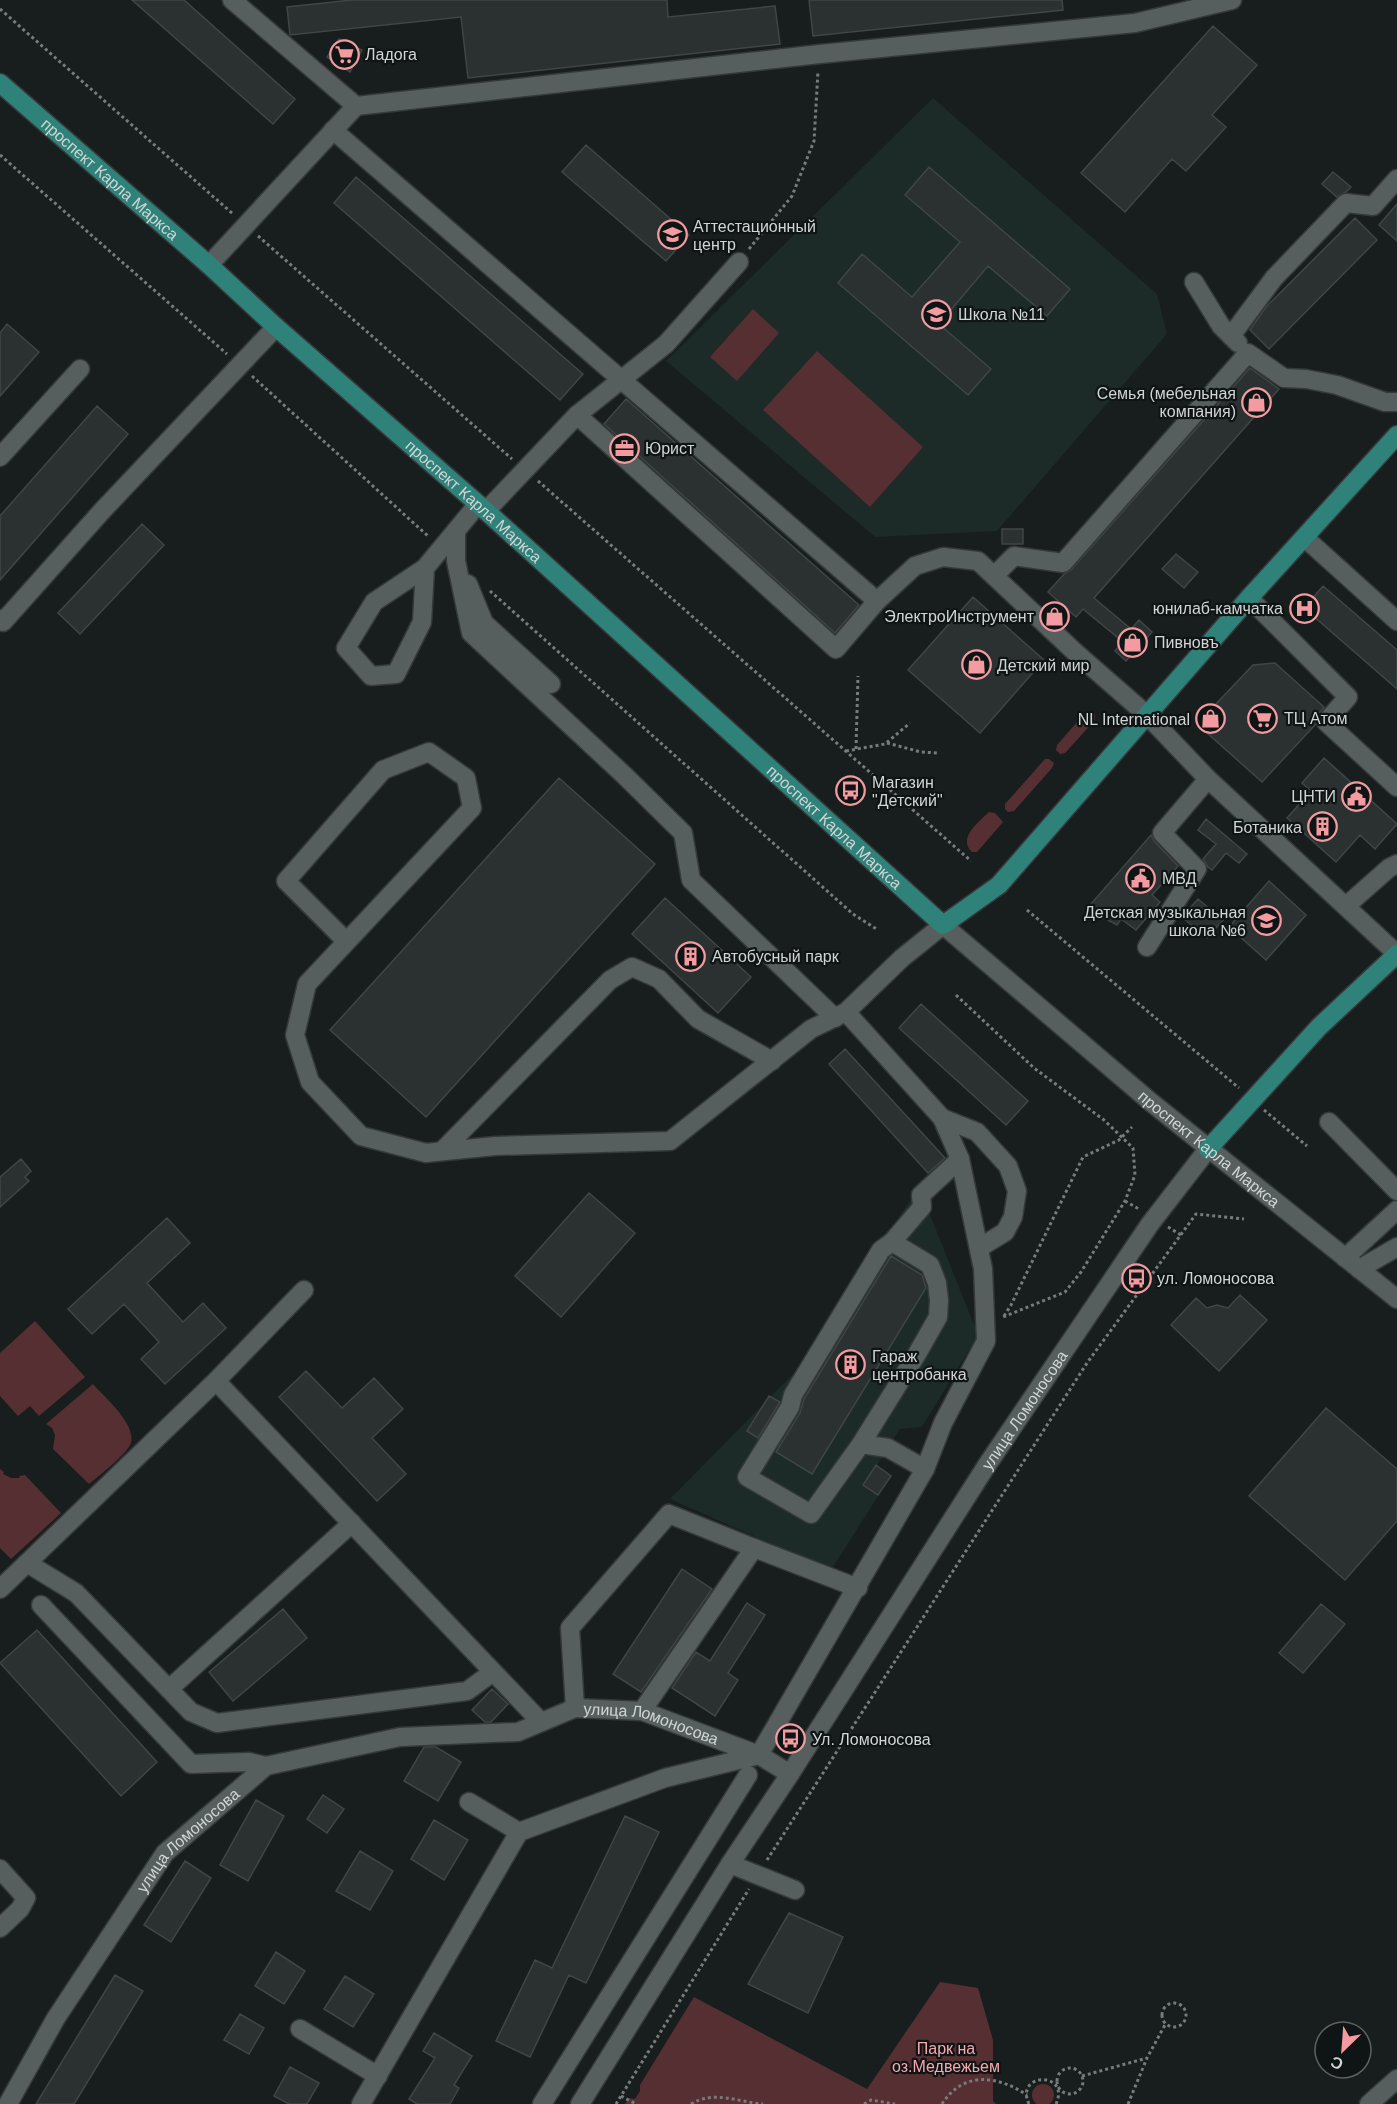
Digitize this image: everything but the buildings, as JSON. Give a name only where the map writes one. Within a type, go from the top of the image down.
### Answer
[{"type":"main road","name":"проспект Карла Маркса","points":[[1,87],[209,265],[482,508],[943,925]]},
{"type":"main road","points":[[1360,477],[1397,421]]},
{"type":"main road","points":[[943,925],[999,885],[1249,598],[1397,435]]},
{"type":"main road","points":[[1208,1149],[1319,1027],[1397,954]]},
{"type":"street","points":[[232,0],[356,106]]},
{"type":"street","points":[[209,265],[356,106],[820,54],[1135,24],[1230,0]]},
{"type":"street","points":[[333,130],[877,601]]},
{"type":"street","points":[[1232,336],[1274,278],[1346,203],[1373,206],[1397,179]]},
{"type":"street","points":[[425,568],[422,622],[396,674],[371,676],[346,648],[374,602],[425,568],[456,531],[525,470],[577,415],[666,344],[739,262]]},
{"type":"street","points":[[1194,282],[1221,326],[1248,353],[1284,378],[1306,379],[1336,385],[1379,400],[1397,402]]},
{"type":"street","points":[[0,619],[3,622],[102,511],[276,327]]},
{"type":"street","points":[[993,576],[1014,556],[1063,563],[1248,353]]},
{"type":"street","points":[[0,457],[80,369]]},
{"type":"street","points":[[577,415],[836,649],[877,601],[915,566],[943,557],[978,561],[1076,653],[1148,715],[1208,778],[1397,954]]},
{"type":"street","points":[[456,531],[456,561],[471,633],[683,833],[691,880],[840,1015],[942,1118],[960,1159],[983,1269],[986,1341],[944,1423],[925,1469],[759,1755],[790,1774]]},
{"type":"street","points":[[1305,538],[1397,621]]},
{"type":"street","points":[[456,561],[475,596],[484,623],[551,684]]},
{"type":"street","points":[[1249,598],[1348,697],[1326,722],[1397,787]]},
{"type":"street","points":[[346,941],[286,881],[383,770],[429,752],[466,778],[472,808],[307,984],[295,1035],[310,1082],[361,1136],[426,1153],[495,1146],[670,1141],[811,1029],[840,1015],[902,958],[943,925]]},
{"type":"street","points":[[1147,947],[1197,869],[1162,833],[1208,778]]},
{"type":"street","points":[[1346,906],[1389,868],[1397,864]]},
{"type":"street","name":"проспект Карла Маркса","points":[[943,925],[1208,1149],[1397,1299]]},
{"type":"street","points":[[442,1151],[610,980],[632,968],[660,979],[698,1019],[772,1061]]},
{"type":"street","points":[[942,1118],[977,1132],[1008,1166],[1017,1191],[1013,1216],[1005,1232],[979,1248]]},
{"type":"street","points":[[1329,1122],[1397,1191]]},
{"type":"street","name":"улица Ломоносова","points":[[580,2104],[730,1864],[987,1465],[1150,1224],[1208,1149]]},
{"type":"street","points":[[892,1242],[930,1265],[938,1283],[938,1317],[861,1444],[812,1514],[747,1477],[790,1407],[793,1395],[881,1250],[892,1242],[922,1207],[921,1195],[960,1159]]},
{"type":"street","points":[[1352,1264],[1397,1210]]},
{"type":"street","points":[[1352,1264],[1397,1246]]},
{"type":"street","points":[[0,1589],[216,1381],[304,1290]]},
{"type":"street","points":[[216,1381],[540,1721]]},
{"type":"street","points":[[861,1444],[888,1448],[925,1469]]},
{"type":"street","points":[[575,1708],[570,1628],[669,1514],[858,1588]]},
{"type":"street","points":[[170,1689],[352,1523]]},
{"type":"street","points":[[642,1711],[754,1548]]},
{"type":"street","points":[[27,1563],[76,1593],[191,1712],[217,1723],[467,1691],[493,1672]]},
{"type":"street","points":[[41,1605],[191,1764],[249,1762],[266,1766]]},
{"type":"street","name":"улица Ломоносова","points":[[8,2104],[56,2018],[165,1852],[266,1766],[400,1737],[518,1732],[575,1708],[642,1711],[759,1755]]},
{"type":"street","name":"улица Ломоносова","points":[[519,1832],[665,1778],[759,1755]]},
{"type":"street","points":[[542,2104],[748,1775]]},
{"type":"street","points":[[361,2104],[519,1832],[469,1802]]},
{"type":"street","points":[[730,1864],[795,1890]]},
{"type":"street","points":[[0,1869],[26,1898],[20,1909],[0,1928]]},
{"type":"street","points":[[300,2029],[378,2076]]},
{"type":"street","points":[[1369,2104],[1397,2079]]},
{"type":"path","points":[[0,9],[971,861]]},
{"type":"path","points":[[739,262],[792,196],[814,141],[820,54]]},
{"type":"path","points":[[856,749],[858,676]]},
{"type":"path","points":[[887,743],[910,723]]},
{"type":"path","points":[[846,751],[887,743],[921,752],[937,753]]},
{"type":"path","points":[[1027,910],[1307,1146]]},
{"type":"path","points":[[956,995],[1034,1068],[1104,1120],[1132,1148],[1135,1175],[1125,1201],[1081,1272],[1065,1292],[1003,1317]]},
{"type":"path","points":[[986,1341],[1011,1305],[1083,1157],[1121,1137],[1132,1127]]},
{"type":"path","points":[[616,2104],[758,1875],[1087,1363],[1196,1214],[1244,1219]]},
{"type":"path","points":[[1128,2104],[1147,2058],[1166,2023],[1163,2013],[1168,2005],[1178,2004],[1184,2008],[1186,2015],[1184,2023],[1177,2027],[1166,2023]]},
{"type":"path","points":[[1082,2076],[1147,2058]]},
{"type":"path","points":[[1064,2069],[1076,2069],[1082,2076],[1082,2086],[1074,2094],[1066,2094],[1057,2086],[1058,2075],[1064,2069]]},
{"type":"path","points":[[942,2104],[953,2090],[962,2084],[980,2079],[1006,2084],[1027,2095]]},
{"type":"path","points":[[1029,2104],[1027,2095],[1029,2087],[1035,2081],[1048,2080],[1058,2088],[1059,2096],[1056,2104]]},
{"type":"path","points":[[621,2096],[636,2104]]},
{"type":"path","points":[[691,2104],[702,2098],[714,2096],[763,2104]]},
{"type":"path","points":[[864,2104],[872,2100],[895,2104]]},
{"type":"shaded area","name":"Школа №11","points":[[933,98],[1157,294],[1167,334],[997,531],[875,537],[666,361]]},
{"type":"shaded area","points":[[911,1199],[929,1212],[978,1335],[922,1427],[900,1429],[877,1465],[891,1476],[831,1570],[670,1499],[796,1371]]},
{"type":"green space","points":[[753,309],[779,333],[737,381],[710,357]]},
{"type":"green space","points":[[817,351],[923,447],[870,507],[763,410]]},
{"type":"green space","points":[[1092,711],[1095,714],[1095,720],[1065,753],[1060,754],[1056,750],[1057,745],[1086,712]]},
{"type":"green space","points":[[1045,759],[1054,763],[1052,768],[1014,811],[1008,812],[1005,804]]},
{"type":"green space","points":[[989,812],[995,813],[1003,822],[977,852],[972,852],[968,847],[968,836],[975,825]]},
{"type":"green space","points":[[35,1321],[85,1377],[39,1416],[30,1406],[18,1416],[0,1396],[0,1353]]},
{"type":"green space","points":[[93,1384],[125,1421],[130,1429],[131,1437],[130,1445],[123,1454],[89,1484],[53,1449],[55,1435],[52,1428],[46,1424]]},
{"type":"green space","points":[[0,1469],[4,1472],[3,1474],[11,1478],[20,1478],[19,1476],[25,1475],[61,1513],[11,1559],[0,1548]]},
{"type":"green space","name":"Парк на оз.Медвежьем","points":[[940,1982],[978,1988],[993,2040],[993,2101],[996,2104],[625,2104],[629,2098],[635,2099],[640,2091],[640,2085],[694,1997],[867,2089]]},
{"type":"green space","points":[[1043,2084],[1051,2087],[1054,2095],[1051,2103],[1043,2106],[1035,2103],[1032,2095],[1035,2087]]},
{"type":"place","name":"Ладога","points":[[344,54]]},
{"type":"place","name":"Аттестационный центр","points":[[672,235]]},
{"type":"place","name":"Школа №11","points":[[937,314]]},
{"type":"place","name":"Семья (мебельная компания)","points":[[1257,402]]},
{"type":"place","name":"Юрист","points":[[624,448]]},
{"type":"place","name":"юнилаб-камчатка","points":[[1304,608]]},
{"type":"place","name":"ЭлектроИнструмент","points":[[1055,616]]},
{"type":"place","name":"Пивновъ","points":[[1133,642]]},
{"type":"place","name":"Детский мир","points":[[976,665]]},
{"type":"place","name":"ТЦ Атом","points":[[1263,718]]},
{"type":"place","name":"NL International","points":[[1211,719]]},
{"type":"place","name":"Магазин \"Детский\"","points":[[851,791]]},
{"type":"place","name":"ЦНТИ","points":[[1357,796]]},
{"type":"place","name":"Ботаника","points":[[1323,827]]},
{"type":"place","name":"МВД","points":[[1141,878]]},
{"type":"place","name":"Детская музыкальная школа №6","points":[[1267,921]]},
{"type":"place","name":"Автобусный парк","points":[[691,956]]},
{"type":"place","name":"ул. Ломоносова","points":[[1136,1278]]},
{"type":"place","name":"Гараж центробанка","points":[[851,1365]]},
{"type":"place","name":"Ул. Ломоносова","points":[[791,1739]]}]
